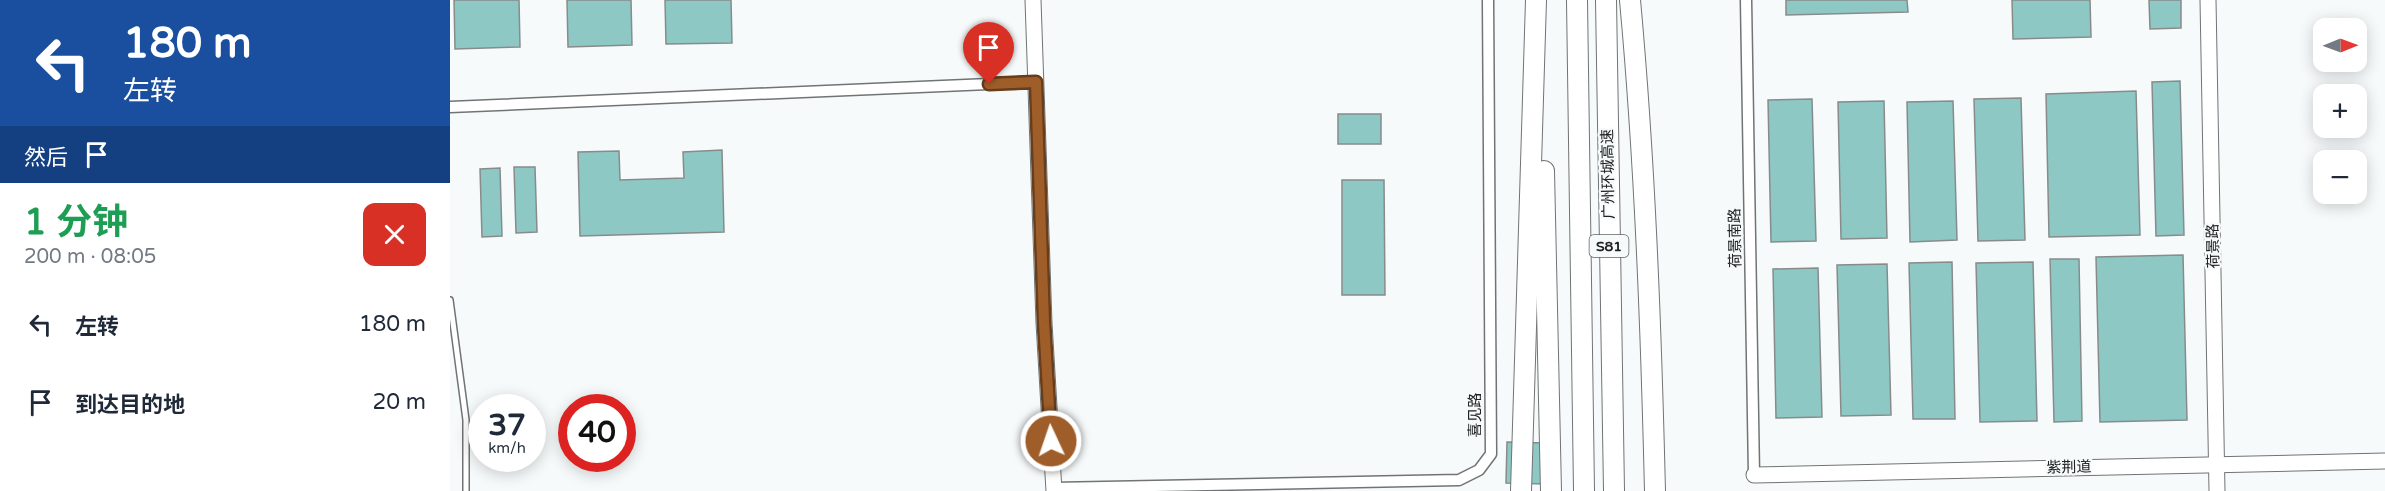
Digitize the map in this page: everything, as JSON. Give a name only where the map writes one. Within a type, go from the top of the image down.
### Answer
[{"type":"highway","points":[[1521,491],[1536,0]]},
{"type":"highway","points":[[1541,0],[1551,491]]},
{"type":"highway","name":"广州环城高速","points":[[1577,0],[1584,491]]},
{"type":"highway","name":"广州环城高速","points":[[1606,0],[1614,491]]},
{"type":"highway","points":[[1630,0],[1638,96],[1655,491]]},
{"type":"highway","points":[[1651,360],[1657,436],[1666,491]]},
{"type":"street","points":[[1033,0],[1044,322],[1054,489]]},
{"type":"street","name":"喜见路","points":[[1054,489],[1459,480],[1479,470],[1491,454],[1488,0]]},
{"type":"street","name":"荷景南路","points":[[1746,0],[1754,475]]},
{"type":"street","name":"荷景路","points":[[2208,0],[2217,491]]},
{"type":"street","points":[[450,106],[1036,82]]},
{"type":"street","name":"紫荆道","points":[[1754,475],[2385,461]]},
{"type":"lane","points":[[450,300],[466,420],[466,491]]},
{"type":"building","points":[[454,0],[519,0],[520,47],[455,49]]},
{"type":"building","points":[[567,0],[631,0],[632,45],[568,47]]},
{"type":"building","points":[[665,0],[731,0],[732,43],[666,44]]},
{"type":"building","points":[[1786,0],[1907,0],[1908,12],[1786,15]]},
{"type":"building","points":[[2012,0],[2090,0],[2091,37],[2013,39]]},
{"type":"building","points":[[2149,0],[2181,0],[2181,28],[2150,29]]},
{"type":"building","points":[[2180,81],[2184,235],[2156,236],[2152,82]]},
{"type":"building","points":[[2136,91],[2140,235],[2049,237],[2046,94]]},
{"type":"building","points":[[2021,98],[2025,240],[1978,241],[1974,99]]},
{"type":"building","points":[[1812,99],[1816,241],[1771,242],[1768,100]]},
{"type":"building","points":[[1884,101],[1887,238],[1841,239],[1838,102]]},
{"type":"building","points":[[1953,101],[1957,240],[1910,242],[1907,102]]},
{"type":"building","points":[[1338,114],[1381,114],[1381,144],[1338,144]]},
{"type":"building","points":[[722,150],[724,232],[580,236],[578,152],[619,151],[620,180],[684,178],[683,152]]},
{"type":"building","points":[[514,167],[535,167],[537,232],[516,233]]},
{"type":"building","points":[[500,168],[502,236],[482,237],[480,169]]},
{"type":"building","points":[[1342,180],[1384,180],[1385,295],[1342,295]]},
{"type":"building","points":[[2183,255],[2187,420],[2100,422],[2096,257]]},
{"type":"building","points":[[2050,259],[2079,259],[2082,421],[2054,422]]},
{"type":"building","points":[[1952,262],[1955,419],[1913,419],[1909,263]]},
{"type":"building","points":[[2033,262],[2037,421],[1980,422],[1976,263]]},
{"type":"building","points":[[1887,264],[1891,415],[1841,416],[1837,265]]},
{"type":"building","points":[[1818,268],[1822,417],[1776,418],[1773,269]]},
{"type":"building","points":[[1507,442],[1549,443],[1547,484],[1506,483]]},
{"type":"route","points":[[989,84],[1036,82],[1044,322],[1051,441]]}]
